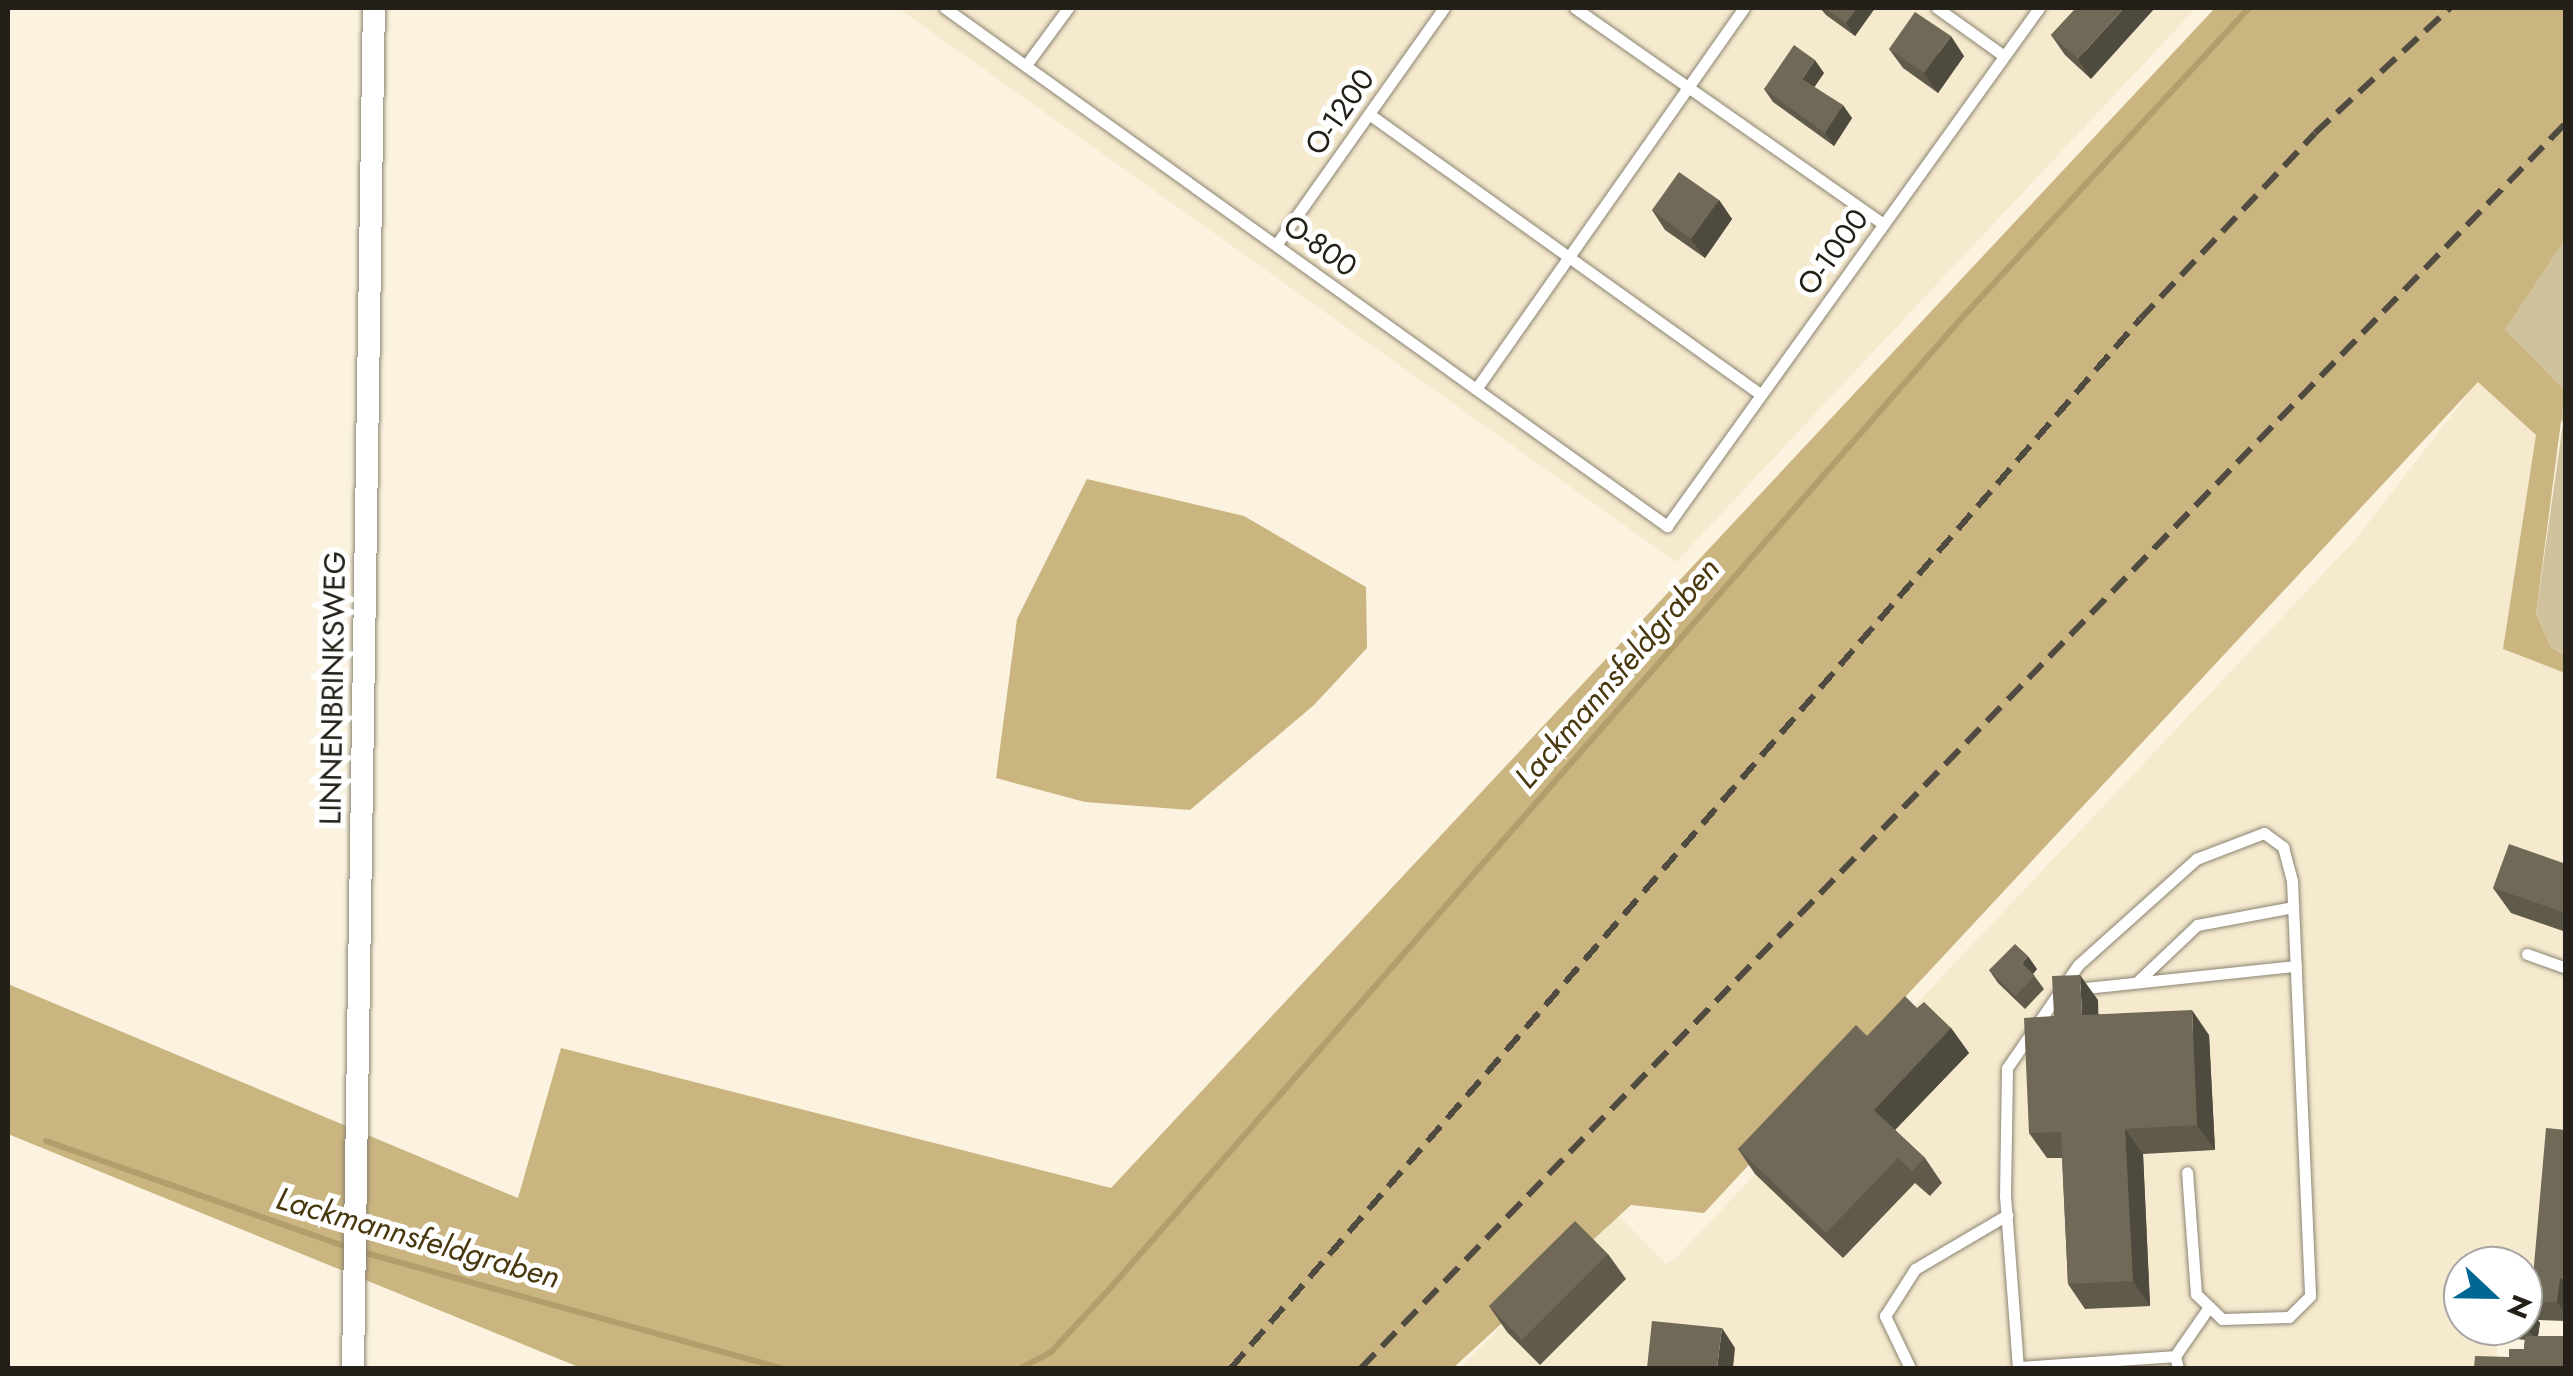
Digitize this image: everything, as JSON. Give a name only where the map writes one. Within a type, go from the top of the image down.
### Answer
[{"type":"street","name":"LINNENBRINKSWEG","points":[[354,1368],[374,8]]},
{"type":"lane","name":"O-800","points":[[945,8],[1666,526]]},
{"type":"lane","points":[[1026,66],[1068,8]]},
{"type":"lane","name":"O-1200","points":[[1276,246],[1444,8]]},
{"type":"lane","points":[[1574,8],[1883,224]]},
{"type":"lane","points":[[1476,389],[1744,8]]},
{"type":"lane","points":[[1936,8],[2004,56]]},
{"type":"lane","name":"O-1000","points":[[1666,526],[2039,8]]},
{"type":"lane","points":[[1369,114],[1760,395]]},
{"type":"lane","points":[[2187,1172],[2196,1294],[2210,1307],[2222,1319],[2288,1317],[2310,1296],[2296,966],[2293,907],[2283,847],[2264,833],[2230,842],[2196,859],[2078,965],[2008,1068],[2007,1215],[2018,1368],[2177,1362],[2210,1307]]},
{"type":"lane","points":[[2137,982],[2197,925],[2293,907]]},
{"type":"lane","points":[[2528,954],[2566,968]]},
{"type":"lane","points":[[2061,990],[2296,966]]},
{"type":"lane","points":[[1910,1368],[1885,1316],[1915,1270],[2007,1215]]},
{"type":"shaded area","points":[[898,8],[2196,8],[1676,562]]},
{"type":"shaded area","points":[[2215,8],[2565,8],[2565,240],[2505,330],[2565,391],[2536,614],[2551,647],[2565,656],[2565,673],[2503,649],[2536,435],[2478,382],[1704,1213],[1631,1205],[1453,1368],[581,1368],[8,1134],[8,984],[518,1198],[561,1048],[1111,1188]]},
{"type":"shaded area","points":[[2565,240],[2565,656],[2551,647],[2536,614],[2563,423],[2505,330]]},
{"type":"shaded area","points":[[2478,381],[2536,435],[2503,649],[2565,673],[2566,1279],[2543,1276],[2543,1246],[2443,1246],[2443,1346],[2498,1346],[2496,1368],[1460,1368],[1593,1233],[1619,1216],[1666,1264],[1675,1259],[2356,539]]},
{"type":"shaded area","points":[[1087,479],[1244,516],[1366,587],[1367,648],[1314,705],[1190,810],[1085,802],[996,778],[1017,619]]},
{"type":"building","points":[[1824,8],[1857,8],[1846,23]]},
{"type":"building","points":[[2076,8],[2124,8],[2078,59],[2051,35]]},
{"type":"building","points":[[1915,12],[1951,36],[1924,73],[1889,49]]},
{"type":"building","points":[[1794,45],[1815,60],[1802,79],[1843,105],[1825,133],[1764,89]]},
{"type":"building","points":[[1679,172],[1719,200],[1691,239],[1652,210]]},
{"type":"building","points":[[2509,844],[2566,864],[2566,913],[2493,888]]},
{"type":"building","points":[[2015,944],[2028,956],[2022,963],[2035,976],[2015,996],[1989,970]]},
{"type":"building","points":[[2080,975],[2082,1015],[2192,1010],[2197,1125],[2125,1129],[2133,1281],[2068,1284],[2061,1132],[2029,1133],[2024,1018],[2054,1016],[2052,976]]},
{"type":"building","points":[[1905,996],[1917,1008],[1924,1002],[1951,1028],[1874,1110],[1925,1158],[1912,1171],[1898,1158],[1826,1233],[1738,1149],[1856,1025],[1867,1036]]},
{"type":"building","points":[[2546,1128],[2566,1130],[2566,1279],[2560,1278],[2557,1302],[2543,1302],[2543,1246],[2536,1246]]},
{"type":"building","points":[[1575,1221],[1608,1254],[1522,1340],[1489,1306]]},
{"type":"building","points":[[1652,1321],[1722,1328],[1717,1368],[1647,1368]]},
{"type":"building","points":[[2543,1336],[2566,1336],[2566,1368],[2474,1368],[2475,1356],[2509,1357],[2509,1349],[2543,1346]]},
{"type":"waterway","name":"Lackmannsfeldgraben","points":[[1021,1368],[1051,1352],[1113,1285],[1959,321],[2249,8]]},
{"type":"waterway","name":"Lackmannsfeldgraben","points":[[46,1141],[350,1248]]},
{"type":"waterway","name":"Lackmannsfeldgraben","points":[[362,1252],[780,1368]]},
{"type":"railway","points":[[1231,1368],[2140,319],[2315,133],[2450,8]]},
{"type":"railway","points":[[1361,1368],[2566,123]]}]
